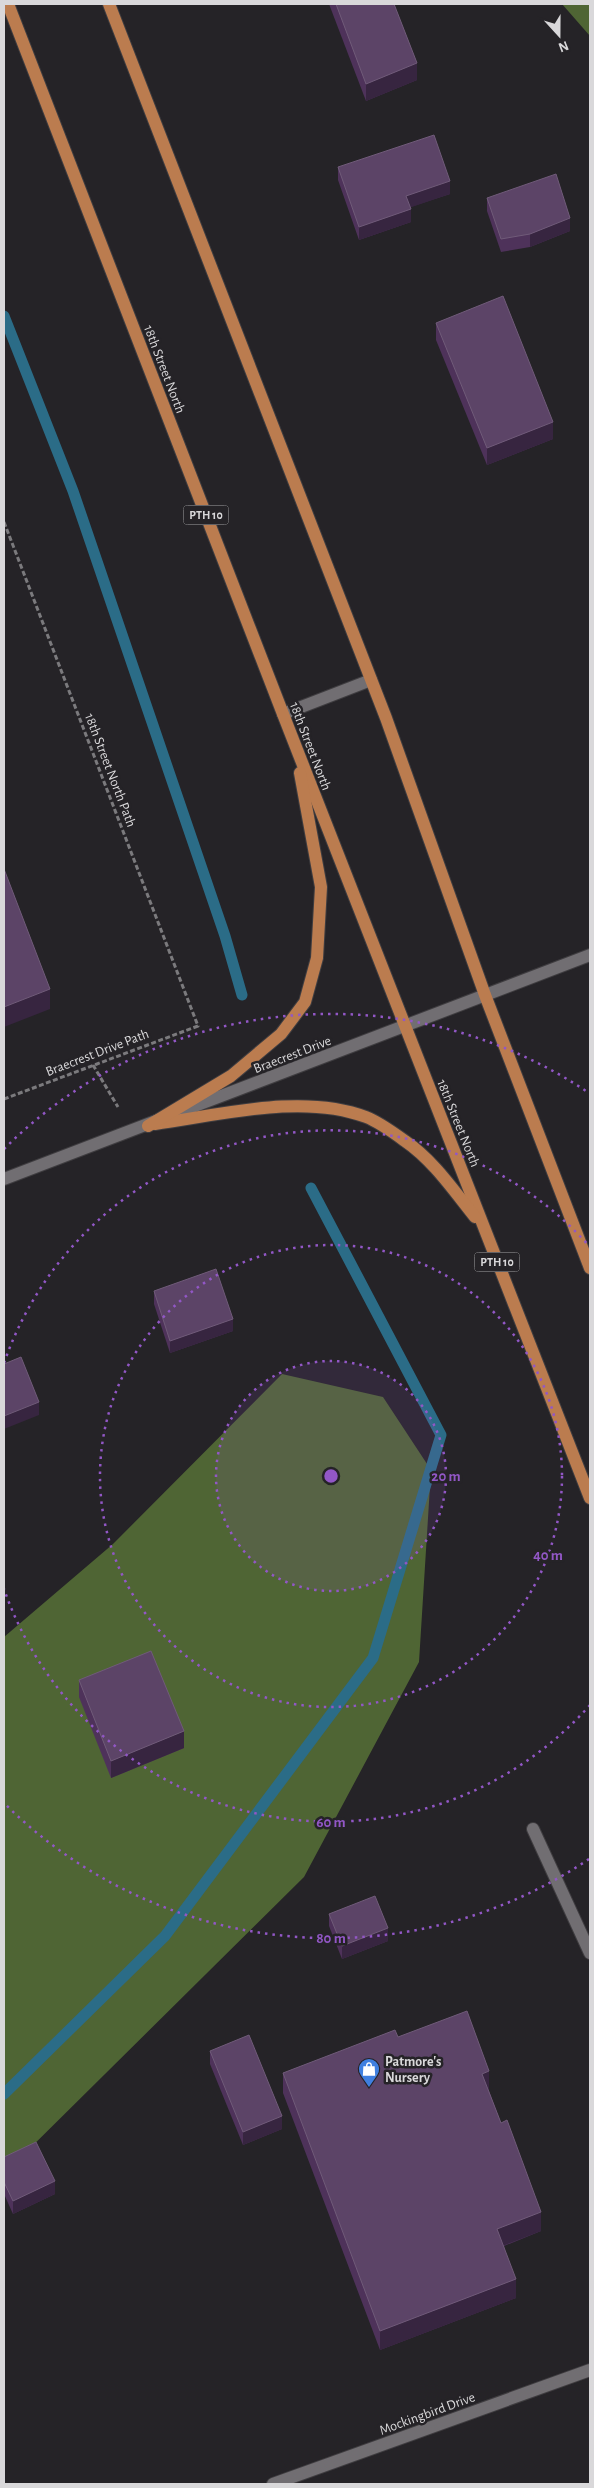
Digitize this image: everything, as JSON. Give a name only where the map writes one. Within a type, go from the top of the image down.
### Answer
[{"type":"main road","name":"18th Street North","points":[[8,4],[404,1026],[590,1498]]},
{"type":"main road","points":[[109,4],[371,680],[484,995],[590,1268]]},
{"type":"main road","points":[[148,1126],[231,1076],[282,1034],[305,1002],[317,958],[321,886],[294,743]]},
{"type":"main road","points":[[148,1126],[261,1108],[321,1107],[367,1117],[407,1142],[438,1172],[483,1226]]},
{"type":"street","points":[[283,714],[371,680]]},
{"type":"street","name":"Braecrest Drive","points":[[4,1179],[148,1126],[590,955]]},
{"type":"street","points":[[533,1829],[590,1953]]},
{"type":"street","name":"Mockingbird Drive","points":[[273,2484],[590,2370]]},
{"type":"path","name":"18th Street North Path","points":[[4,522],[198,1026]]},
{"type":"path","name":"Braecrest Drive Path","points":[[4,1099],[198,1026]]},
{"type":"path","points":[[93,1065],[132,1132]]},
{"type":"green space","points":[[562,4],[590,4],[590,36]]},
{"type":"green space","points":[[282,1374],[383,1397],[431,1470],[419,1662],[304,1877],[4,2174],[4,1637],[113,1544]]},
{"type":"building","points":[[336,4],[394,4],[417,63],[366,84]]},
{"type":"building","points":[[434,135],[450,181],[406,196],[411,209],[359,227],[338,167]]},
{"type":"building","points":[[556,174],[570,218],[530,234],[501,239],[487,198]]},
{"type":"building","points":[[503,296],[553,422],[487,448],[436,323]]},
{"type":"building","points":[[4,869],[50,989],[4,1007]]},
{"type":"building","points":[[216,1269],[233,1319],[170,1341],[154,1291]]},
{"type":"building","points":[[21,1357],[39,1402],[4,1416],[4,1364]]},
{"type":"building","points":[[151,1651],[184,1731],[111,1761],[79,1680]]},
{"type":"building","points":[[375,1896],[388,1928],[342,1946],[329,1914]]},
{"type":"building","points":[[467,2011],[489,2071],[482,2074],[501,2123],[507,2120],[541,2212],[497,2229],[516,2279],[380,2331],[283,2073],[395,2030],[398,2037]]},
{"type":"building","points":[[249,2035],[282,2116],[243,2132],[210,2051]]},
{"type":"building","points":[[36,2142],[55,2181],[13,2201],[4,2182],[4,2157]]},
{"type":"waterway","points":[[4,316],[73,491],[225,936],[242,995]]},
{"type":"waterway","points":[[4,2094],[165,1936],[373,1658],[441,1435],[311,1188]]},
{"type":"place","name":"Patmore's Nursery","points":[[369,2088]]}]
